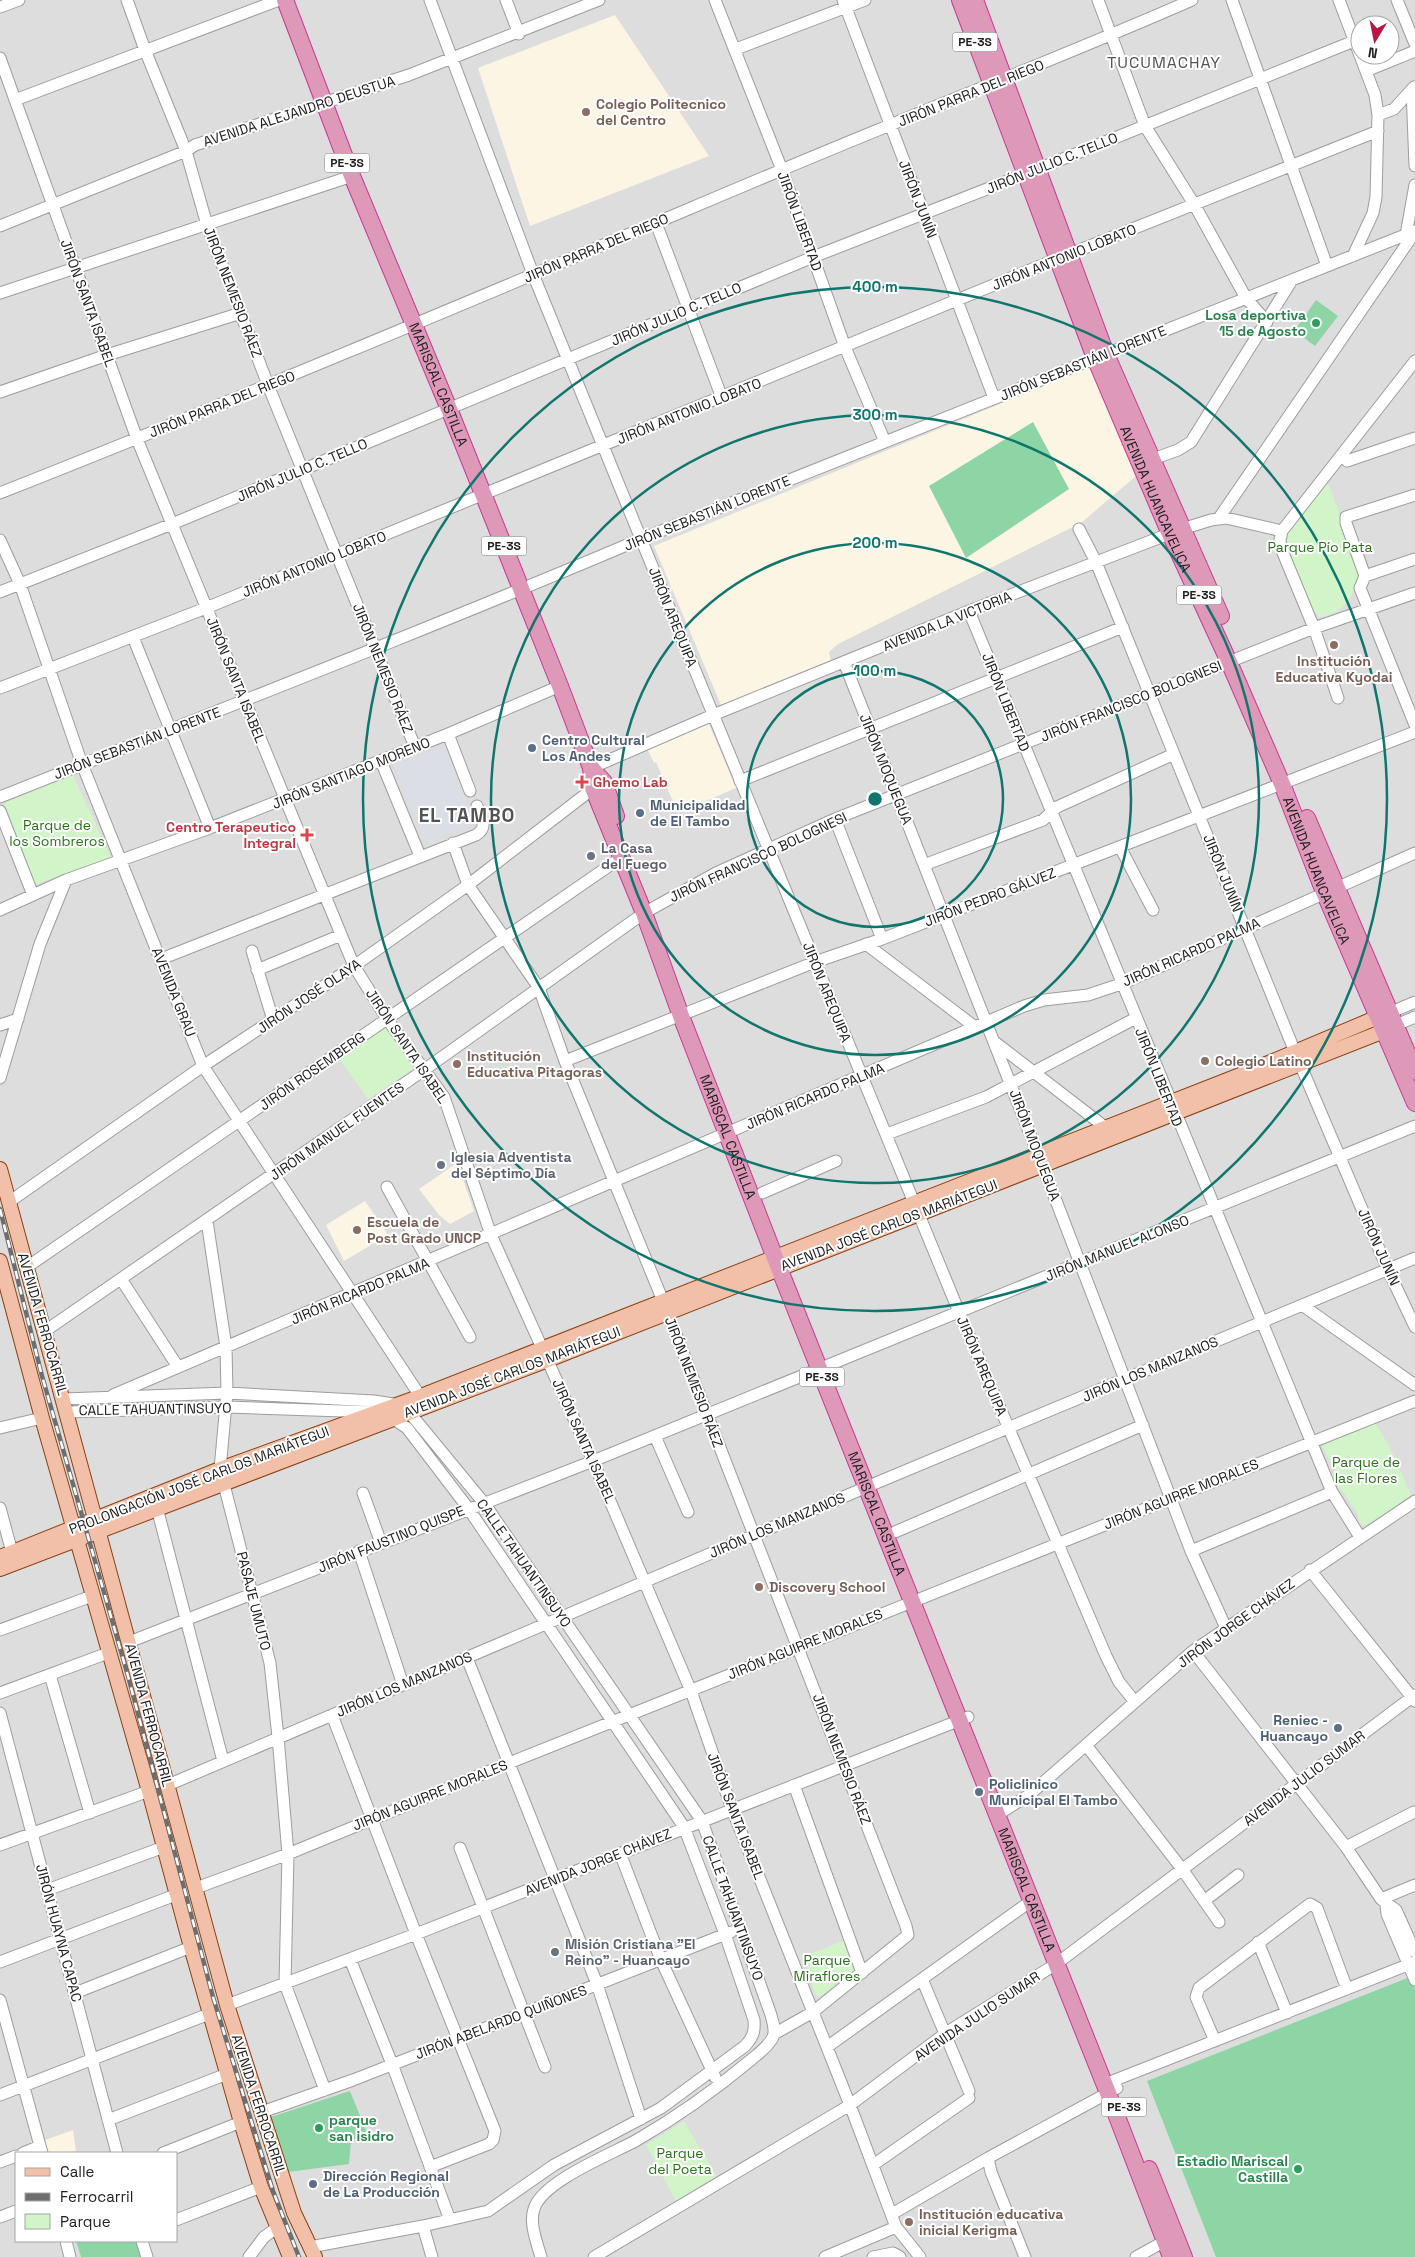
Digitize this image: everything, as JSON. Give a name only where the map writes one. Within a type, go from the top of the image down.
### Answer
[{"type":"highway","name":"MARISCAL CASTILLA","points":[[285,0],[352,176],[449,409],[560,686],[782,1260],[1060,1961]]},
{"type":"highway","name":"AVENIDA HUANCAVELICA","points":[[960,0],[998,82],[1101,356],[1286,782],[1387,1022],[1415,1102]]},
{"type":"highway","name":"AVENIDA HUANCAVELICA","points":[[975,0],[998,82]]},
{"type":"highway","name":"AVENIDA HUANCAVELICA","points":[[1101,356],[1153,459],[1176,532]]},
{"type":"highway","name":"MARISCAL CASTILLA","points":[[598,785],[622,857],[647,911]]},
{"type":"highway","name":"AVENIDA HUANCAVELICA","points":[[1387,1022],[1415,1071]]},
{"type":"highway","name":"MARISCAL CASTILLA","points":[[732,1132],[762,1193],[782,1260]]},
{"type":"highway","name":"MARISCAL CASTILLA","points":[[871,1485],[895,1532],[916,1600]]},
{"type":"highway","name":"MARISCAL CASTILLA","points":[[1001,1813],[1031,1901],[1060,1961]]},
{"type":"highway","name":"PE-3S","points":[[1060,1961],[1111,2087],[1184,2257]]},
{"type":"highway","name":"PE-3S","points":[[1111,2087],[1171,2257]]},
{"type":"main road","name":"AVENIDA JOSÉ CARLOS MARIÁTEGUI","points":[[400,1412],[1387,1022]]},
{"type":"main road","name":"AVENIDA JOSÉ CARLOS MARIÁTEGUI","points":[[1040,1159],[1105,1128],[1172,1108]]},
{"type":"main road","name":"AVENIDA FERROCARRIL","points":[[0,1168],[227,2005],[294,2213],[312,2252]]},
{"type":"main road","name":"AVENIDA FERROCARRIL","points":[[0,1261],[42,1418],[178,1894],[190,1947],[240,2122],[261,2187],[290,2257]]},
{"type":"main road","name":"PROLONGACIÓN JOSÉ CARLOS MARIÁTEGUI","points":[[6,1555],[98,1524],[220,1469],[380,1413],[400,1412]]},
{"type":"main road","name":"PROLONGACIÓN JOSÉ CARLOS MARIÁTEGUI","points":[[98,1524],[157,1508],[400,1412]]},
{"type":"main road","name":"PROLONGACIÓN JOSÉ CARLOS MARIÁTEGUI","points":[[0,1569],[75,1533]]},
{"type":"street","points":[[0,7],[19,0]]},
{"type":"street","name":"JIRÓN NEMESIO RÁEZ","points":[[127,0],[186,151],[207,225],[268,385],[415,747]]},
{"type":"street","points":[[15,100],[279,0]]},
{"type":"street","name":"JIRÓN AREQUIPA","points":[[430,0],[534,274],[768,851],[959,1312],[1106,1656],[1119,1682],[1135,1702]]},
{"type":"street","points":[[506,0],[518,34]]},
{"type":"street","name":"AVENIDA ALEJANDRO DEUSTUA","points":[[0,226],[186,151],[196,145],[324,104],[452,59],[518,34],[584,3],[599,0]]},
{"type":"street","name":"JIRÓN LIBERTAD","points":[[715,0],[736,49],[782,170],[845,347],[885,442]]},
{"type":"street","points":[[736,49],[844,4],[865,0]]},
{"type":"street","points":[[1098,0],[1145,126],[1194,204],[1246,298],[1267,322]]},
{"type":"street","name":"JIRÓN PARRA DEL RIEGO","points":[[0,493],[268,385],[782,170],[1110,36],[1192,0]]},
{"type":"street","points":[[1232,0],[1327,266]]},
{"type":"street","points":[[1339,0],[1350,30]]},
{"type":"street","points":[[1397,0],[1411,21],[1415,44]]},
{"type":"street","name":"JIRÓN JUNÍN","points":[[844,4],[994,398]]},
{"type":"street","name":"JIRÓN JULIO C. TELLO","points":[[0,592],[303,470],[813,256],[924,214],[1350,43]]},
{"type":"street","points":[[1366,71],[1415,51]]},
{"type":"street","name":"JIRÓN SANTA ISABEL","points":[[0,58],[136,439],[354,966],[387,1019],[448,1105],[491,1235],[593,1461],[691,1690],[732,1810],[850,2105],[896,2227]]},
{"type":"street","points":[[1353,256],[1373,213],[1376,197],[1378,115],[1375,95],[1364,65]]},
{"type":"street","points":[[1378,115],[1394,109],[1414,87]]},
{"type":"street","points":[[1414,87],[1415,166]]},
{"type":"street","name":"JIRÓN ANTONIO LOBATO","points":[[0,688],[206,608],[1063,257],[1378,131]]},
{"type":"street","points":[[0,293],[352,176]]},
{"type":"street","points":[[1219,518],[1412,233],[1415,185]]},
{"type":"street","points":[[656,223],[722,398]]},
{"type":"street","name":"JIRÓN SEBASTIÁN LORENTE","points":[[0,796],[171,731],[994,398],[1412,233]]},
{"type":"street","points":[[1153,459],[1178,450],[1191,442],[1292,280]]},
{"type":"street","points":[[0,392],[107,355],[241,313]]},
{"type":"street","points":[[1338,698],[1314,628],[1281,548],[1282,531],[1415,361]]},
{"type":"street","points":[[1347,461],[1415,438]]},
{"type":"street","points":[[1415,495],[1346,517],[1365,576],[1360,588],[1415,725]]},
{"type":"street","name":"AVENIDA LA VICTORIA","points":[[591,768],[713,715],[969,611],[1176,532],[1219,518],[1282,531]]},
{"type":"street","name":"JIRÓN JUNÍN","points":[[1079,529],[1096,562],[1123,627],[1298,1058],[1388,1270],[1415,1327]]},
{"type":"street","name":"AVENIDA GRAU","points":[[0,540],[20,584],[82,764],[203,1066],[424,1401]]},
{"type":"street","points":[[1365,576],[1415,559]]},
{"type":"street","name":"JIRÓN FRANCISCO BOLOGNESI","points":[[647,911],[716,874],[835,819],[1314,628],[1415,593]]},
{"type":"street","name":"JIRÓN LIBERTAD","points":[[969,611],[1172,1108],[1332,1492],[1360,1537]]},
{"type":"street","points":[[740,781],[1123,627]]},
{"type":"street","points":[[133,637],[210,828]]},
{"type":"street","name":"JIRÓN MOQUEGUA","points":[[844,662],[1011,1084],[1171,1498],[1226,1628]]},
{"type":"street","name":"JIRÓN SANTIAGO MORENO","points":[[0,910],[66,880],[285,799],[448,734],[560,686]]},
{"type":"street","name":"JIRÓN PEDRO GÁLVEZ","points":[[565,1061],[815,962],[882,939],[1415,732]]},
{"type":"street","points":[[448,734],[470,791]]},
{"type":"street","points":[[924,865],[1043,820],[1057,807],[1174,754]]},
{"type":"street","points":[[381,761],[420,856]]},
{"type":"street","name":"JIRÓN JOSÉ OLAYA","points":[[9,1202],[203,1066],[354,966],[468,885],[598,785]]},
{"type":"street","points":[[161,959],[476,835],[483,830],[484,825],[477,806]]},
{"type":"street","points":[[0,811],[33,895]]},
{"type":"street","points":[[835,819],[882,939]]},
{"type":"street","name":"JIRÓN NEMESIO RÁEZ","points":[[453,843],[468,885],[539,988],[565,1061],[707,1414],[908,1935],[862,1973]]},
{"type":"street","points":[[1120,847],[1153,910]]},
{"type":"street","name":"JIRÓN RICARDO PALMA","points":[[107,1398],[986,1022],[1044,1000],[1088,995],[1121,984],[1415,853]]},
{"type":"street","name":"JIRÓN ROSEMBERG","points":[[27,1267],[622,857]]},
{"type":"street","points":[[0,1078],[40,944],[66,880]]},
{"type":"street","name":"JIRÓN MANUEL FUENTES","points":[[45,1331],[275,1174],[647,911]]},
{"type":"street","points":[[258,970],[341,935]]},
{"type":"street","points":[[866,944],[975,1027]]},
{"type":"street","points":[[252,951],[273,1020]]},
{"type":"street","points":[[1387,1022],[1415,1002]]},
{"type":"street","points":[[1387,1022],[1415,1017]]},
{"type":"street","points":[[886,1134],[986,1097],[1136,1018]]},
{"type":"street","points":[[0,1025],[18,1019]]},
{"type":"street","points":[[994,1042],[1105,1128]]},
{"type":"street","name":"JIRÓN MANUEL ALONSO","points":[[824,1367],[1415,1126]]},
{"type":"street","points":[[762,1193],[836,1161]]},
{"type":"street","points":[[387,1187],[470,1337]]},
{"type":"street","name":"PASAJE UMUTO","points":[[207,1221],[226,1347],[227,1407],[220,1469],[270,1663],[278,1738],[288,1854],[285,1984]]},
{"type":"street","name":"JIRÓN LOS MANZANOS","points":[[168,1784],[871,1485],[1415,1258]]},
{"type":"street","points":[[121,1279],[178,1367]]},
{"type":"street","points":[[1302,1306],[1415,1385]]},
{"type":"street","name":"JIRÓN FAUSTINO QUISPE","points":[[130,1642],[468,1508],[593,1461],[824,1367]]},
{"type":"street","name":"CALLE TAHUANTINSUYO","points":[[66,1406],[107,1398],[227,1393],[374,1401],[400,1412],[484,1503],[702,1822],[771,2015],[774,2034]]},
{"type":"street","name":"JIRÓN AGUIRRE MORALES","points":[[196,1888],[288,1854],[372,1818],[1415,1401]]},
{"type":"street","name":"CALLE TAHUANTINSUYO","points":[[66,1406],[227,1407],[380,1413]]},
{"type":"street","name":"CALLE TAHUANTINSUYO","points":[[400,1412],[407,1428],[468,1508],[684,1827],[725,1934],[754,2020],[753,2036],[745,2046],[712,2071]]},
{"type":"street","points":[[0,1428],[42,1418]]},
{"type":"street","points":[[895,1532],[1143,1425]]},
{"type":"street","points":[[655,1436],[688,1512]]},
{"type":"street","points":[[1192,1551],[1332,1492]]},
{"type":"street","points":[[363,1493],[381,1543]]},
{"type":"street","name":"JIRÓN JORGE CHÁVEZ","points":[[1001,1813],[1029,1795],[1193,1651],[1310,1570],[1415,1501]]},
{"type":"street","points":[[0,1508],[6,1555]]},
{"type":"street","points":[[157,1508],[223,1761]]},
{"type":"street","points":[[359,1551],[403,1684]]},
{"type":"street","points":[[1310,1570],[1414,1698]]},
{"type":"street","points":[[0,1630],[92,1596]]},
{"type":"street","points":[[1193,1651],[1346,1847],[1384,1902],[1387,1914],[1412,1964],[1415,1980]]},
{"type":"street","points":[[0,1693],[108,1653]]},
{"type":"street","points":[[467,1658],[596,1984],[642,2119]]},
{"type":"street","points":[[50,1674],[90,1813]]},
{"type":"street","name":"AVENIDA JULIO SUMAR","points":[[594,2257],[850,2105],[946,2033],[1060,1961],[1296,1783],[1414,1698]]},
{"type":"street","name":"JIRÓN HUAYNA CAPAC","points":[[0,1713],[117,2152]]},
{"type":"street","points":[[332,1715],[416,1934],[495,2131],[493,2140],[489,2144],[430,2167]]},
{"type":"street","name":"AVENIDA JORGE CHÁVEZ","points":[[227,2005],[416,1934],[963,1718]]},
{"type":"street","points":[[1086,1746],[1182,1869],[1219,1922]]},
{"type":"street","points":[[541,2257],[532,2218],[534,2208],[538,2200],[561,2179],[637,2140],[719,2085],[769,2044],[774,2034],[813,2012],[862,1973],[794,1785]]},
{"type":"street","points":[[0,1845],[149,1791]]},
{"type":"street","points":[[1346,1847],[1414,1812]]},
{"type":"street","points":[[48,1890],[164,1847]]},
{"type":"street","points":[[460,1848],[545,2067]]},
{"type":"street","points":[[620,1853],[661,1960],[719,2085]]},
{"type":"street","points":[[1204,1901],[1238,1875]]},
{"type":"street","points":[[1384,1902],[1415,1885]]},
{"type":"street","points":[[0,1962],[178,1894]]},
{"type":"street","points":[[827,2047],[1031,1901]]},
{"type":"street","points":[[1384,1902],[1396,1910],[1415,1952]]},
{"type":"street","points":[[1215,2041],[1196,1998],[1197,1991],[1307,1906],[1313,1904],[1317,1908],[1347,1989]]},
{"type":"street","name":"JIRÓN ABELARDO QUIÑONES","points":[[262,2112],[524,2014],[740,1928]]},
{"type":"street","points":[[1258,1942],[1287,2013]]},
{"type":"street","points":[[75,1993],[190,1947]]},
{"type":"street","points":[[350,1959],[392,2064],[450,2220]]},
{"type":"street","points":[[892,2214],[1111,2087],[1215,2041],[1412,1964]]},
{"type":"street","points":[[873,2165],[969,2095],[946,2033],[922,1979]]},
{"type":"street","points":[[285,1984],[325,2090]]},
{"type":"street","points":[[0,2000],[2,2018],[24,2086],[41,2150]]},
{"type":"street","points":[[0,2095],[209,2014]]},
{"type":"street","points":[[312,2252],[488,2211],[554,2165],[661,2108],[712,2071]]},
{"type":"street","points":[[108,2120],[227,2074]]},
{"type":"street","points":[[165,2152],[240,2122]]},
{"type":"street","points":[[0,2162],[15,2156]]},
{"type":"street","points":[[988,2158],[991,2172],[1025,2257]]},
{"type":"street","points":[[178,2219],[261,2187]]},
{"type":"street","points":[[0,2217],[15,2211]]},
{"type":"street","points":[[423,2226],[432,2257]]},
{"type":"street","points":[[246,2256],[264,2237],[278,2227]]},
{"type":"street","points":[[825,2257],[896,2227],[920,2257]]},
{"type":"street","points":[[66,2242],[66,2256]]},
{"type":"street","points":[[142,2242],[147,2257]]},
{"type":"street","points":[[1136,2257],[1165,2242]]},
{"type":"street","points":[[873,2257],[893,2252],[900,2257]]},
{"type":"shaded area","points":[[0,0],[1415,0],[1415,2257],[0,2257]]},
{"type":"shaded area","name":"Colegio Politecnico del Centro","points":[[615,15],[709,156],[530,226],[478,68]]},
{"type":"shaded area","points":[[1090,367],[1136,476],[1081,523],[838,644],[829,652],[831,664],[721,705],[654,546]]},
{"type":"shaded area","points":[[708,722],[736,788],[678,813],[656,762],[654,763],[647,748]]},
{"type":"shaded area","points":[[444,745],[475,824],[425,842],[394,765]]},
{"type":"shaded area","points":[[457,1163],[474,1211],[450,1224],[439,1215],[419,1189]]},
{"type":"shaded area","name":"Escuela de Post Grado UNCP","points":[[365,1201],[388,1235],[344,1261],[326,1225]]},
{"type":"shaded area","points":[[73,2130],[76,2151],[48,2152],[45,2140]]},
{"type":"green space","name":"Losa deportiva 15 de Agosto","points":[[1316,300],[1338,316],[1315,346],[1294,331]]},
{"type":"green space","points":[[1033,422],[1069,489],[966,558],[929,486]]},
{"type":"green space","name":"Parque Pío Pata","points":[[1328,483],[1361,570],[1348,601],[1330,615],[1320,617],[1310,606],[1285,543],[1289,530]]},
{"type":"green space","name":"Parque de los Sombreros","points":[[73,775],[111,857],[34,885],[5,803]]},
{"type":"green space","points":[[385,1027],[414,1068],[368,1099],[339,1058]]},
{"type":"green space","name":"Parque de las Flores","points":[[1375,1423],[1388,1444],[1412,1497],[1364,1526],[1358,1521],[1358,1515],[1345,1494],[1337,1486],[1336,1475],[1321,1443]]},
{"type":"green space","name":"Parque Miraflores","points":[[848,1939],[858,1967],[819,1997],[814,1992],[805,1956]]},
{"type":"green space","name":"Estadio Mariscal Castilla","points":[[1410,1977],[1415,1990],[1415,2257],[1216,2257],[1147,2081]]},
{"type":"green space","name":"parque san isidro","points":[[350,2091],[369,2138],[351,2140],[349,2164],[288,2172],[271,2117]]},
{"type":"green space","name":"Parque del Poeta","points":[[684,2121],[716,2176],[676,2201],[646,2145]]},
{"type":"green space","points":[[76,2242],[136,2242],[141,2257],[81,2257]]},
{"type":"railway","points":[[0,1209],[42,1376],[128,1676],[213,1997],[273,2191],[299,2257]]},
{"type":"place","name":"Colegio Politecnico del Centro","points":[[586,112]]},
{"type":"place","name":"Losa deportiva 15 de Agosto","points":[[1316,323]]},
{"type":"place","name":"Institución Educativa Kyodai","points":[[1334,645]]},
{"type":"place","name":"Centro Cultural Los Andes","points":[[532,748]]},
{"type":"place","name":"Ghemo Lab","points":[[582,782]]},
{"type":"place","name":"Municipalidad de El Tambo","points":[[640,813]]},
{"type":"place","name":"Centro Terapeutico Integral","points":[[307,835]]},
{"type":"place","name":"La Casa del Fuego","points":[[591,856]]},
{"type":"place","name":"Colegio Latino","points":[[1205,1061]]},
{"type":"place","name":"Institución Educativa Pitagoras","points":[[457,1064]]},
{"type":"place","name":"Iglesia Adventista del Séptimo Día","points":[[441,1165]]},
{"type":"place","name":"Escuela de Post Grado UNCP","points":[[357,1230]]},
{"type":"place","name":"Discovery School","points":[[759,1587]]},
{"type":"place","name":"Reniec - Huancayo","points":[[1338,1728]]},
{"type":"place","name":"Policlinico Municipal El Tambo","points":[[979,1792]]},
{"type":"place","name":"Misión Cristiana \"El Reino\" - Huancayo","points":[[555,1952]]},
{"type":"place","name":"parque san isidro","points":[[319,2128]]},
{"type":"place","name":"Estadio Mariscal Castilla","points":[[1298,2169]]},
{"type":"place","name":"Dirección Regional de La Producción","points":[[313,2184]]},
{"type":"place","name":"Institución educativa inicial Kerigma","points":[[909,2222]]},
{"type":"district","name":"TUCUMACHAY","points":[[1164,62]]},
{"type":"district","name":"EL TAMBO","points":[[467,815]]}]
